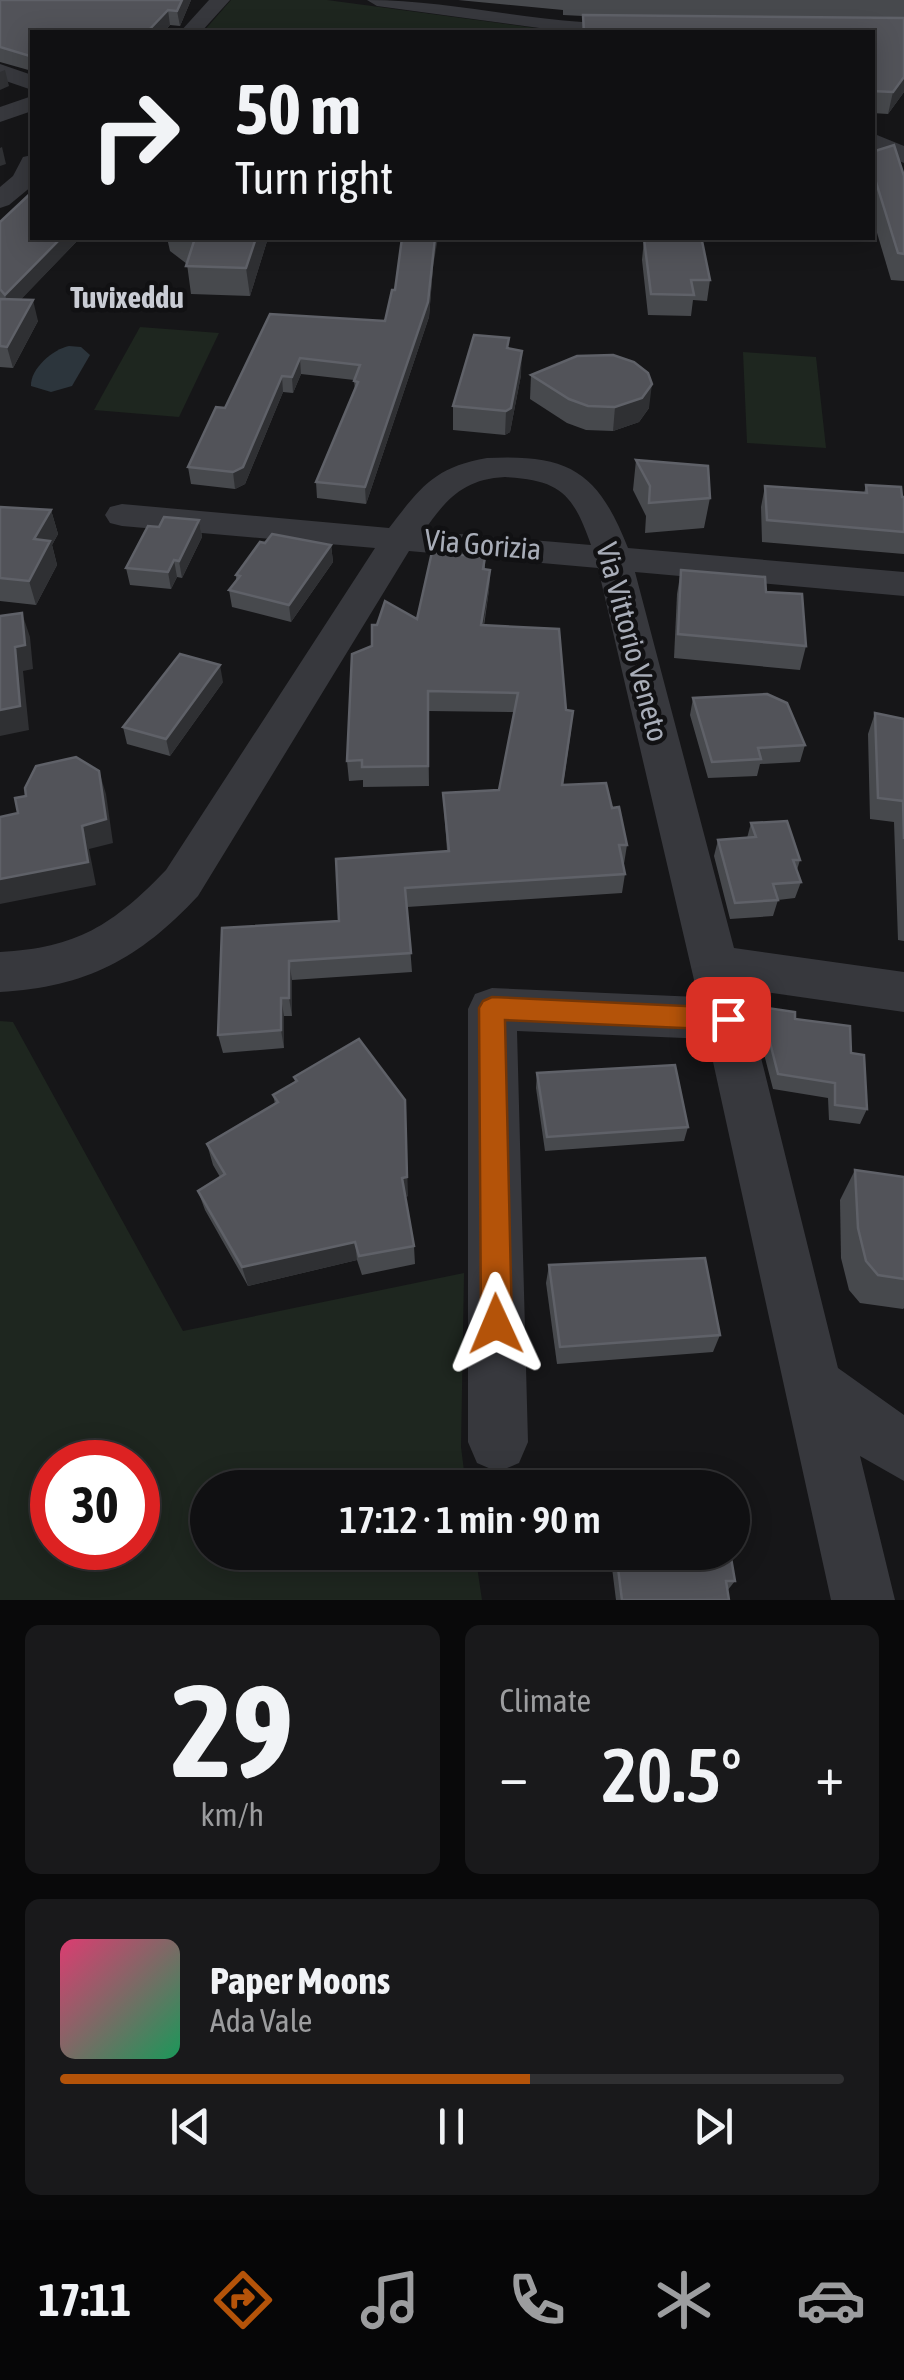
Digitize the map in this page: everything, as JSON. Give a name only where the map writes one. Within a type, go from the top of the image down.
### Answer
[{"type":"street","points":[[192,30],[220,0]]},
{"type":"street","points":[[377,0],[590,30],[662,28]]},
{"type":"street","points":[[0,71],[30,82]]},
{"type":"street","points":[[0,116],[30,104]]},
{"type":"street","points":[[875,142],[904,156]]},
{"type":"street","points":[[0,200],[30,173]]},
{"type":"street","name":"Via Vittorio Veneto","points":[[0,972],[34,971],[103,953],[147,922],[182,883],[399,538],[431,498],[455,476],[480,466],[517,466],[553,474],[582,488],[596,511],[612,556],[721,992],[864,1600]]},
{"type":"street","name":"Via Gorizia","points":[[122,515],[904,584]]},
{"type":"street","points":[[498,1442],[492,1008],[721,992],[904,992]]},
{"type":"street","points":[[812,1386],[904,1451]]},
{"type":"shaded area","points":[[231,0],[327,0],[550,30],[205,30]]},
{"type":"shaded area","points":[[140,327],[219,333],[179,417],[94,410]]},
{"type":"shaded area","points":[[69,346],[81,347],[90,355],[72,386],[51,392],[31,386],[34,373],[44,361]]},
{"type":"shaded area","points":[[743,352],[816,357],[826,448],[747,443]]},
{"type":"shaded area","points":[[0,1021],[13,1022],[183,1331],[464,1273],[464,1470],[190,1470],[190,1570],[478,1570],[482,1600],[0,1600]]},
{"type":"building","points":[[0,0],[182,0],[177,11],[168,10],[149,30],[30,30],[30,56],[0,47]]},
{"type":"building","points":[[583,15],[904,18],[904,77],[893,92],[875,91],[875,30],[584,30]]},
{"type":"building","points":[[894,145],[904,176],[904,254],[898,253],[875,179],[875,151]]},
{"type":"building","points":[[30,194],[30,240],[59,240],[5,295],[0,289],[0,222]]},
{"type":"building","points":[[194,240],[255,240],[246,268],[186,266]]},
{"type":"building","points":[[402,240],[435,240],[428,302],[365,487],[316,482],[358,382],[354,381],[360,365],[300,358],[292,377],[282,376],[243,467],[233,472],[188,467],[216,407],[225,408],[270,314],[385,321],[395,290]]},
{"type":"building","points":[[644,240],[702,241],[710,280],[691,280],[694,295],[651,294]]},
{"type":"building","points":[[0,299],[33,300],[7,347],[0,346]]},
{"type":"building","points":[[474,335],[509,338],[507,348],[522,351],[511,408],[506,411],[453,406]]},
{"type":"building","points":[[613,355],[634,362],[648,373],[652,384],[642,398],[615,407],[588,406],[531,375],[577,356]]},
{"type":"building","points":[[636,460],[708,466],[710,498],[649,503],[650,486]]},
{"type":"building","points":[[866,485],[901,487],[904,532],[767,520],[765,486],[867,493]]},
{"type":"building","points":[[0,507],[51,510],[34,539],[50,541],[29,581],[0,578]]},
{"type":"building","points":[[164,517],[199,520],[179,561],[174,560],[168,572],[126,568],[148,526],[159,527]]},
{"type":"building","points":[[272,534],[331,545],[289,605],[229,590],[260,542],[265,543]]},
{"type":"building","points":[[432,552],[485,557],[483,569],[490,570],[481,625],[559,629],[566,710],[573,711],[562,785],[606,783],[612,808],[619,807],[627,845],[619,845],[625,874],[405,888],[411,953],[289,961],[289,998],[281,998],[281,1030],[218,1035],[222,928],[339,921],[336,859],[449,851],[443,793],[499,790],[518,693],[428,691],[428,766],[362,767],[362,760],[347,761],[352,654],[372,646],[372,625],[377,625],[385,601],[417,619]]},
{"type":"building","points":[[681,570],[765,577],[766,592],[802,594],[806,646],[678,634]]},
{"type":"building","points":[[22,613],[25,645],[15,647],[20,706],[0,710],[0,616]]},
{"type":"building","points":[[180,654],[220,665],[166,739],[123,727]]},
{"type":"building","points":[[767,694],[787,703],[805,745],[758,748],[761,759],[712,762],[693,698]]},
{"type":"building","points":[[875,713],[904,719],[904,839],[903,801],[878,798]]},
{"type":"building","points":[[76,757],[99,771],[106,819],[82,826],[88,862],[0,879],[0,817],[18,813],[15,798],[26,796],[25,788],[36,766]]},
{"type":"building","points":[[787,821],[800,860],[793,860],[801,882],[773,884],[778,900],[735,903],[718,840],[756,837],[751,823]]},
{"type":"building","points":[[761,1007],[795,1012],[795,1019],[850,1026],[851,1053],[864,1055],[867,1109],[835,1105],[835,1083],[778,1074]]},
{"type":"building","points":[[359,1039],[405,1100],[407,1177],[402,1178],[414,1246],[359,1256],[355,1242],[242,1267],[198,1191],[225,1174],[207,1144],[278,1102],[273,1095],[297,1081],[294,1077]]},
{"type":"building","points":[[675,1065],[688,1127],[547,1137],[537,1073]]},
{"type":"building","points":[[855,1170],[904,1177],[904,1279],[878,1275],[866,1261],[858,1228]]},
{"type":"building","points":[[705,1258],[720,1335],[560,1347],[549,1265]]},
{"type":"building","points":[[618,1570],[733,1570],[735,1581],[726,1581],[729,1600],[622,1600]]},
{"type":"district","name":"Tuvixeddu","points":[[127,298]]},
{"type":"route","points":[[496,1324],[492,1008],[728,1019]]}]
